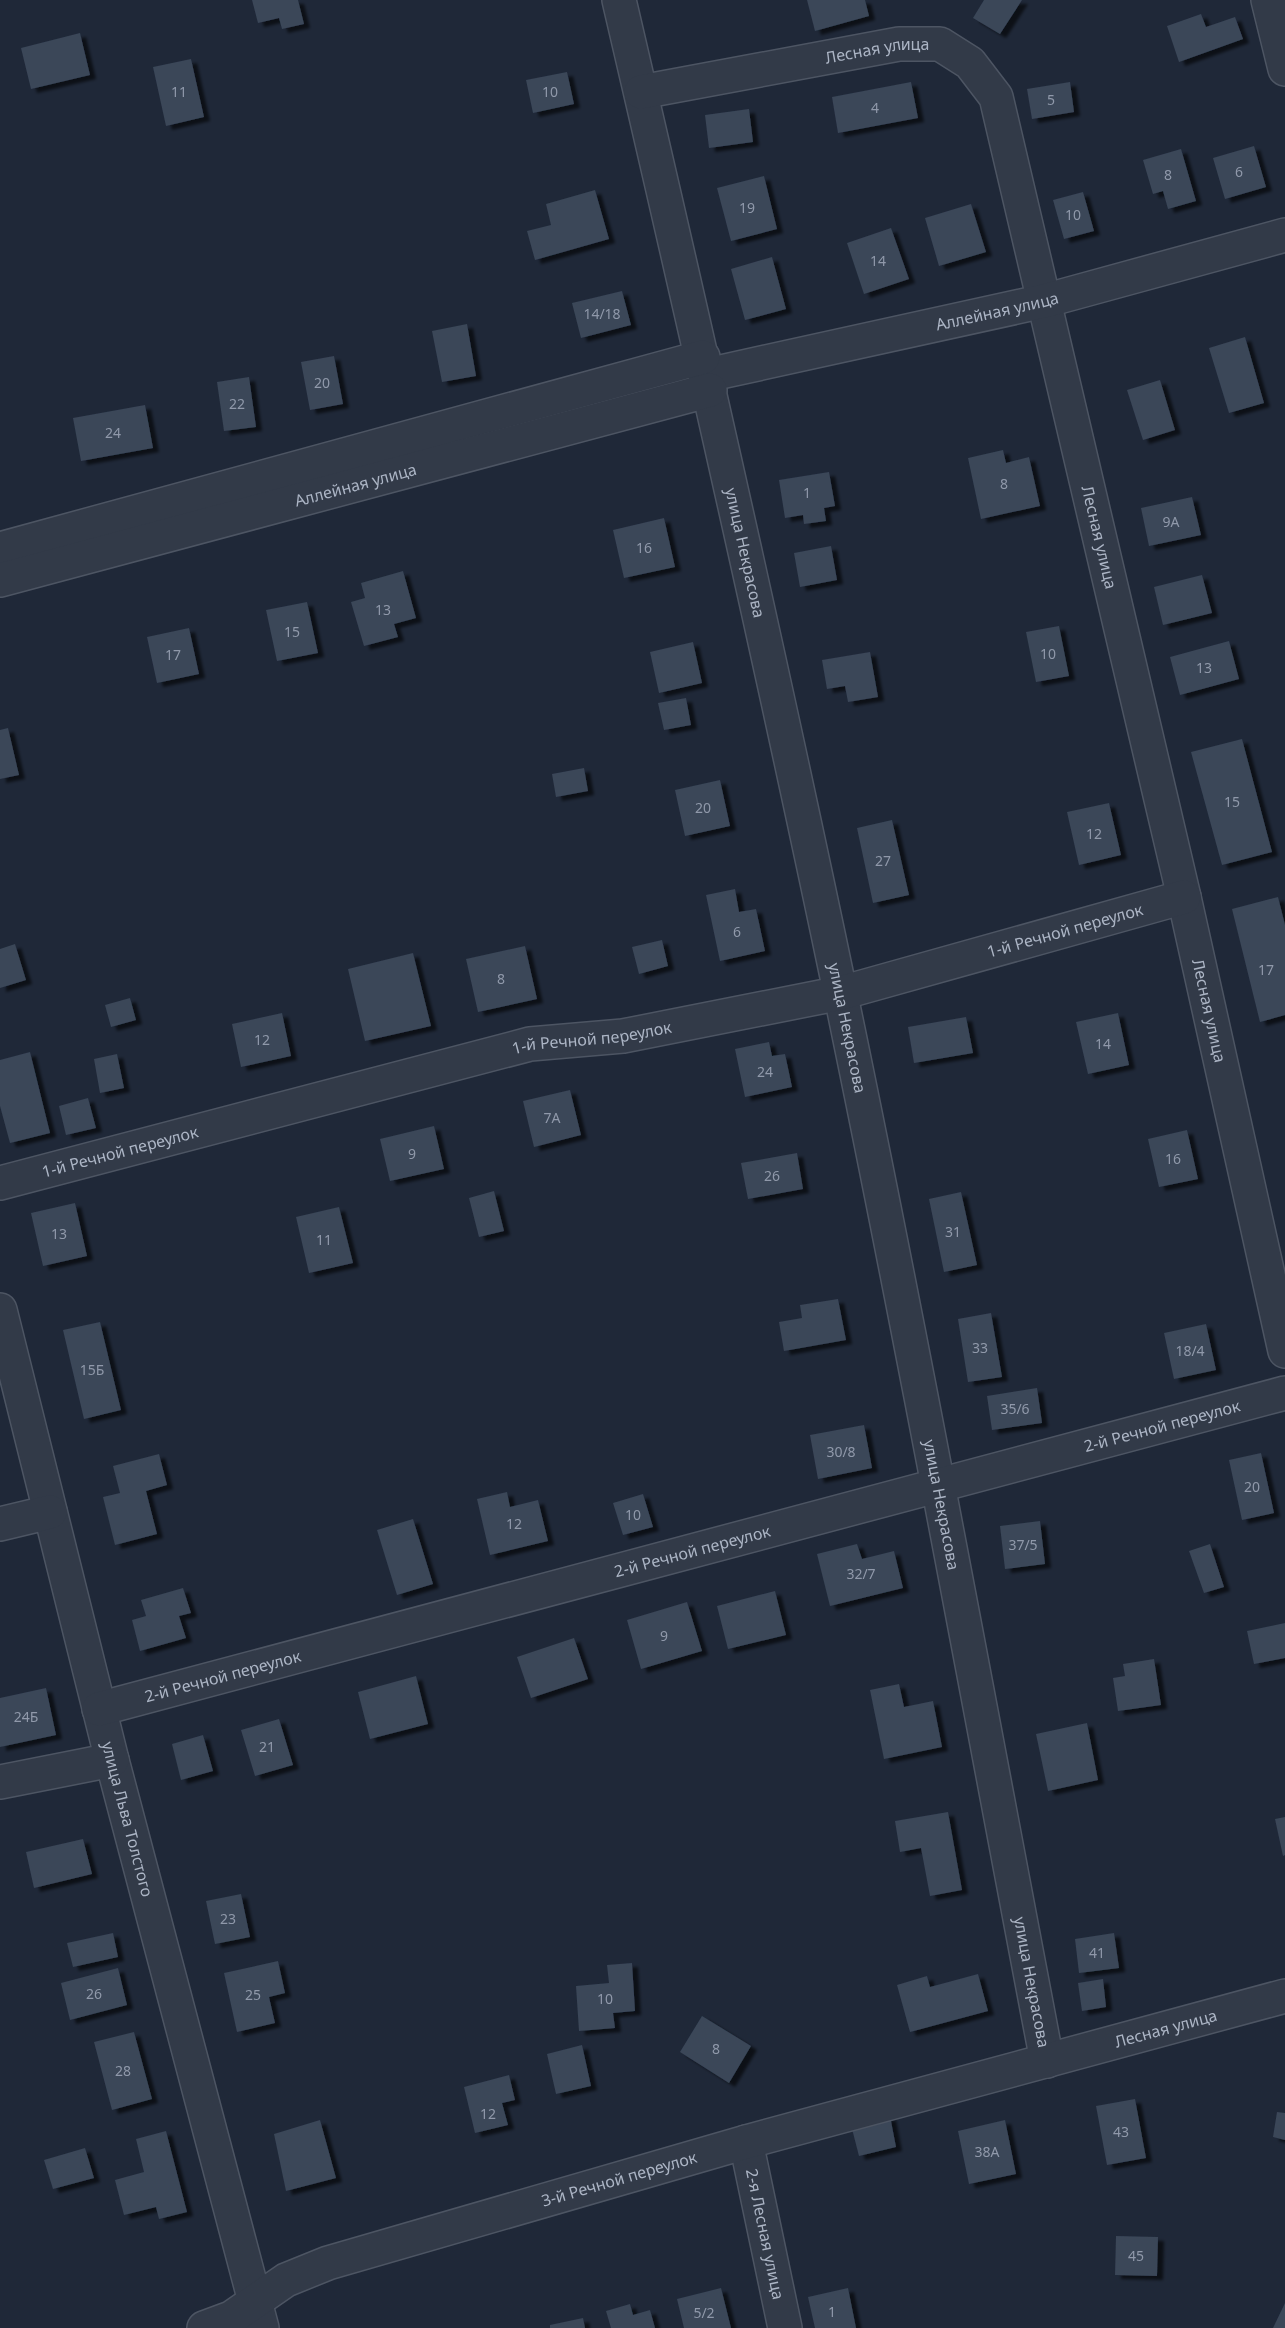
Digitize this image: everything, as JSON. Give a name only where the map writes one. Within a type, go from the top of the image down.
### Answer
[{"type":"street","name":"улица Некрасова","points":[[619,0],[707,374],[841,993],[1047,2061]]},
{"type":"street","points":[[1268,0],[1285,69]]},
{"type":"street","name":"Лесная улица","points":[[641,92],[899,44],[940,44],[970,63],[996,97],[1184,897],[1285,1351]]},
{"type":"street","name":"Аллейная улица","points":[[0,549],[707,374],[1044,301],[1285,235]]},
{"type":"street","name":"Аллейная улица","points":[[0,580],[707,374]]},
{"type":"street","name":"1-й Речной переулок","points":[[0,1183],[530,1044],[623,1036],[841,993],[1184,897]]},
{"type":"street","name":"улица Льва Толстого","points":[[0,1310],[112,1760],[259,2314]]},
{"type":"street","name":"2-й Речной переулок","points":[[99,1709],[1285,1393]]},
{"type":"street","points":[[0,1524],[50,1512]]},
{"type":"street","points":[[0,1782],[112,1760]]},
{"type":"street","name":"Лесная улица","points":[[1047,2061],[1285,1996]]},
{"type":"street","name":"3-й Речной переулок","points":[[204,2328],[231,2318],[259,2314],[286,2280],[328,2263],[746,2142],[1047,2061]]},
{"type":"street","name":"2-я Лесная улица","points":[[746,2142],[785,2328]]},
{"type":"building","points":[[252,0],[298,0],[304,24],[282,29],[279,18],[258,23]]},
{"type":"building","points":[[807,0],[865,0],[869,16],[815,31]]},
{"type":"building","points":[[984,0],[1022,0],[1000,34],[973,18]]},
{"type":"building","points":[[1201,14],[1206,27],[1235,17],[1243,39],[1179,62],[1167,26]]},
{"type":"building","points":[[80,33],[90,75],[31,89],[21,48]]},
{"type":"building","points":[[191,59],[204,117],[166,126],[153,67]]},
{"type":"building","points":[[567,72],[574,104],[533,113],[526,80]]},
{"type":"building","points":[[911,82],[918,118],[838,133],[832,97]]},
{"type":"building","points":[[1070,82],[1074,112],[1032,119],[1027,89]]},
{"type":"building","points":[[749,109],[753,142],[709,148],[705,115]]},
{"type":"building","points":[[1254,146],[1266,187],[1225,199],[1213,158]]},
{"type":"building","points":[[1181,149],[1196,201],[1168,209],[1163,191],[1153,194],[1143,160]]},
{"type":"building","points":[[764,176],[777,229],[731,241],[717,188]]},
{"type":"building","points":[[595,190],[609,239],[535,260],[527,231],[551,225],[546,204]]},
{"type":"building","points":[[1083,192],[1094,231],[1064,239],[1053,200]]},
{"type":"building","points":[[971,204],[986,252],[939,266],[925,218]]},
{"type":"building","points":[[891,228],[909,279],[864,294],[847,243]]},
{"type":"building","points":[[772,257],[786,309],[745,320],[731,269]]},
{"type":"building","points":[[622,291],[631,325],[581,338],[572,303]]},
{"type":"building","points":[[467,324],[476,376],[442,382],[432,331]]},
{"type":"building","points":[[1245,337],[1264,403],[1229,413],[1209,348]]},
{"type":"building","points":[[334,356],[343,404],[310,410],[301,362]]},
{"type":"building","points":[[249,377],[256,427],[224,431],[217,382]]},
{"type":"building","points":[[1160,380],[1175,430],[1143,440],[1127,390]]},
{"type":"building","points":[[145,405],[153,448],[81,461],[73,418]]},
{"type":"building","points":[[1003,450],[1006,463],[1029,457],[1040,506],[981,519],[968,458]]},
{"type":"building","points":[[829,472],[835,506],[824,508],[826,521],[804,524],[803,515],[785,518],[779,480]]},
{"type":"building","points":[[1192,497],[1201,535],[1149,546],[1141,508]]},
{"type":"building","points":[[664,518],[675,567],[624,578],[613,530]]},
{"type":"building","points":[[831,546],[837,580],[800,587],[794,553]]},
{"type":"building","points":[[403,571],[416,618],[394,624],[398,637],[364,646],[351,602],[365,598],[361,583]]},
{"type":"building","points":[[1202,575],[1212,613],[1163,625],[1154,587]]},
{"type":"building","points":[[307,602],[318,653],[277,661],[266,610]]},
{"type":"building","points":[[1059,626],[1069,676],[1036,682],[1026,632]]},
{"type":"building","points":[[189,628],[199,674],[157,683],[147,637]]},
{"type":"building","points":[[1229,641],[1239,679],[1180,695],[1170,657]]},
{"type":"building","points":[[693,642],[702,683],[659,693],[650,652]]},
{"type":"building","points":[[870,652],[878,697],[848,702],[845,686],[827,689],[822,660]]},
{"type":"building","points":[[686,698],[691,725],[664,730],[658,703]]},
{"type":"building","points":[[8,728],[19,775],[0,779],[0,730]]},
{"type":"building","points":[[1242,739],[1272,852],[1222,865],[1191,752]]},
{"type":"building","points":[[584,768],[588,791],[556,797],[552,774]]},
{"type":"building","points":[[720,780],[730,826],[685,836],[675,790]]},
{"type":"building","points":[[1109,803],[1121,855],[1079,865],[1067,812]]},
{"type":"building","points":[[892,820],[909,895],[873,903],[857,828]]},
{"type":"building","points":[[735,889],[739,912],[756,909],[765,951],[720,961],[706,895]]},
{"type":"building","points":[[1278,897],[1285,925],[1285,1015],[1260,1022],[1232,909]]},
{"type":"building","points":[[662,940],[668,966],[639,974],[632,947]]},
{"type":"building","points":[[15,944],[26,980],[0,988],[0,949]]},
{"type":"building","points":[[525,946],[537,999],[478,1012],[466,959]]},
{"type":"building","points":[[413,953],[431,1026],[365,1041],[348,969]]},
{"type":"building","points":[[130,998],[136,1020],[111,1027],[105,1005]]},
{"type":"building","points":[[282,1013],[291,1056],[241,1067],[232,1024]]},
{"type":"building","points":[[1118,1013],[1129,1065],[1088,1074],[1076,1022]]},
{"type":"building","points":[[966,1017],[973,1053],[914,1063],[908,1027]]},
{"type":"building","points":[[769,1042],[772,1056],[785,1054],[792,1087],[745,1097],[735,1049]]},
{"type":"building","points":[[30,1052],[50,1133],[10,1143],[0,1106],[0,1060]]},
{"type":"building","points":[[117,1054],[124,1088],[100,1093],[94,1059]]},
{"type":"building","points":[[570,1090],[581,1135],[534,1147],[523,1101]]},
{"type":"building","points":[[88,1098],[96,1128],[66,1135],[59,1106]]},
{"type":"building","points":[[434,1126],[444,1169],[390,1181],[380,1139]]},
{"type":"building","points":[[1187,1130],[1198,1179],[1159,1187],[1148,1139]]},
{"type":"building","points":[[797,1153],[803,1189],[748,1199],[741,1163]]},
{"type":"building","points":[[494,1191],[504,1231],[479,1237],[469,1198]]},
{"type":"building","points":[[961,1192],[977,1265],[944,1272],[929,1199]]},
{"type":"building","points":[[75,1203],[87,1256],[43,1266],[31,1213]]},
{"type":"building","points":[[339,1207],[353,1263],[309,1273],[296,1217]]},
{"type":"building","points":[[838,1299],[846,1340],[784,1351],[779,1322],[802,1318],[800,1305]]},
{"type":"building","points":[[991,1313],[1002,1377],[968,1382],[958,1319]]},
{"type":"building","points":[[100,1322],[121,1410],[84,1419],[63,1330]]},
{"type":"building","points":[[1206,1324],[1216,1370],[1174,1379],[1164,1333]]},
{"type":"building","points":[[1037,1388],[1042,1423],[992,1430],[987,1396]]},
{"type":"building","points":[[864,1425],[872,1468],[818,1479],[810,1435]]},
{"type":"building","points":[[1261,1453],[1274,1513],[1242,1520],[1229,1460]]},
{"type":"building","points":[[159,1454],[167,1485],[146,1491],[157,1534],[115,1545],[103,1497],[120,1493],[113,1466]]},
{"type":"building","points":[[507,1492],[510,1507],[538,1500],[548,1541],[490,1555],[477,1499]]},
{"type":"building","points":[[643,1494],[653,1527],[623,1535],[613,1503]]},
{"type":"building","points":[[413,1519],[433,1584],[397,1595],[377,1530]]},
{"type":"building","points":[[1040,1521],[1045,1564],[1005,1569],[1000,1526]]},
{"type":"building","points":[[857,1544],[862,1559],[894,1551],[903,1588],[830,1606],[817,1554]]},
{"type":"building","points":[[1210,1544],[1224,1587],[1204,1593],[1189,1551]]},
{"type":"building","points":[[183,1588],[191,1613],[179,1616],[186,1638],[140,1651],[132,1620],[146,1616],[141,1600]]},
{"type":"building","points":[[775,1591],[786,1635],[728,1649],[717,1606]]},
{"type":"building","points":[[687,1602],[702,1651],[641,1669],[627,1620]]},
{"type":"building","points":[[1285,1623],[1285,1658],[1254,1664],[1247,1631]]},
{"type":"building","points":[[574,1638],[588,1679],[531,1698],[517,1657]]},
{"type":"building","points":[[1154,1659],[1161,1705],[1118,1711],[1113,1678],[1125,1676],[1123,1664]]},
{"type":"building","points":[[416,1676],[428,1724],[370,1739],[358,1692]]},
{"type":"building","points":[[899,1684],[904,1707],[933,1701],[942,1747],[884,1759],[870,1690]]},
{"type":"building","points":[[46,1688],[56,1735],[0,1747],[0,1698]]},
{"type":"building","points":[[279,1719],[293,1765],[255,1776],[241,1730]]},
{"type":"building","points":[[1087,1723],[1098,1780],[1048,1791],[1036,1734]]},
{"type":"building","points":[[203,1735],[213,1771],[181,1780],[172,1744]]},
{"type":"building","points":[[948,1812],[962,1890],[930,1896],[921,1848],[900,1852],[895,1821]]},
{"type":"building","points":[[1285,1817],[1285,1855],[1283,1856],[1275,1819]]},
{"type":"building","points":[[83,1839],[92,1874],[34,1888],[26,1852]]},
{"type":"building","points":[[241,1894],[250,1937],[215,1944],[206,1901]]},
{"type":"building","points":[[113,1933],[118,1957],[73,1967],[67,1943]]},
{"type":"building","points":[[1114,1933],[1119,1968],[1079,1973],[1075,1939]]},
{"type":"building","points":[[278,1961],[285,1993],[269,1997],[275,2023],[237,2032],[224,1973]]},
{"type":"building","points":[[632,1963],[635,2011],[613,2013],[615,2028],[579,2031],[576,1986],[609,1983],[607,1965]]},
{"type":"building","points":[[118,1968],[127,2005],[70,2020],[61,1983]]},
{"type":"building","points":[[978,1974],[988,2011],[910,2032],[897,1985],[927,1976],[930,1987]]},
{"type":"building","points":[[1103,1979],[1106,2007],[1082,2011],[1078,1983]]},
{"type":"building","points":[[702,2016],[751,2046],[729,2083],[680,2052]]},
{"type":"building","points":[[134,2032],[152,2099],[112,2110],[94,2042]]},
{"type":"building","points":[[582,2045],[591,2086],[556,2094],[547,2054]]},
{"type":"building","points":[[509,2075],[515,2100],[502,2103],[508,2125],[475,2133],[464,2087]]},
{"type":"building","points":[[1135,2099],[1146,2158],[1107,2165],[1096,2106]]},
{"type":"building","points":[[1277,2112],[1285,2113],[1285,2140],[1273,2137]]},
{"type":"building","points":[[890,2116],[896,2147],[859,2156],[851,2125]]},
{"type":"building","points":[[320,2120],[336,2178],[286,2191],[274,2134]]},
{"type":"building","points":[[1005,2120],[1016,2174],[969,2184],[958,2131]]},
{"type":"building","points":[[166,2131],[187,2212],[159,2219],[156,2207],[124,2215],[115,2180],[144,2172],[136,2139]]},
{"type":"building","points":[[85,2148],[94,2178],[53,2189],[44,2160]]},
{"type":"building","points":[[1116,2236],[1158,2237],[1157,2276],[1115,2275]]},
{"type":"building","points":[[721,2288],[731,2328],[684,2328],[677,2299]]},
{"type":"building","points":[[848,2288],[856,2328],[815,2328],[808,2297]]},
{"type":"building","points":[[1285,2303],[1285,2328],[1273,2328]]},
{"type":"building","points":[[630,2304],[633,2315],[650,2310],[655,2328],[611,2328],[606,2311]]},
{"type":"building","points":[[583,2318],[585,2328],[550,2328],[550,2325]]}]
